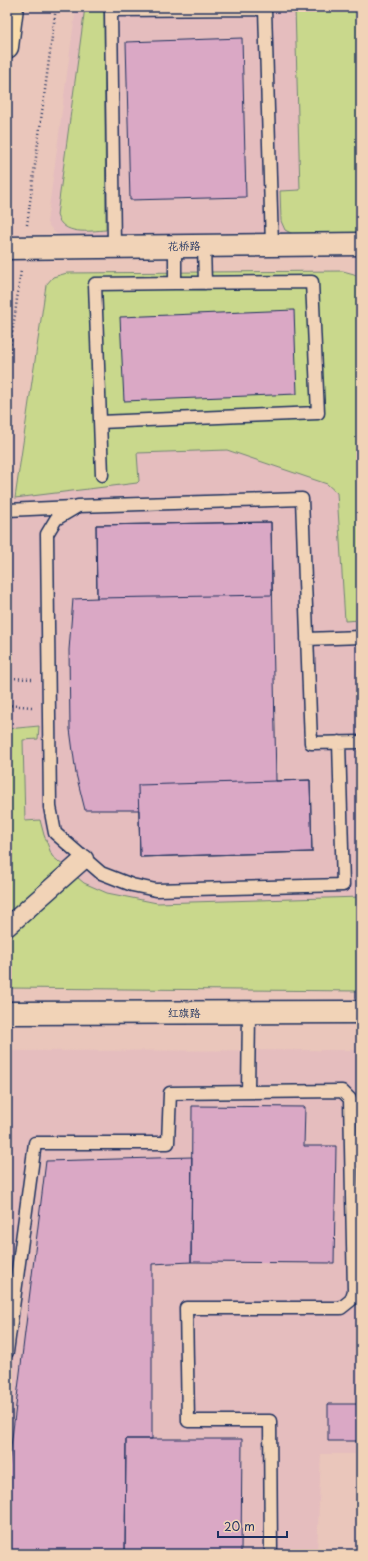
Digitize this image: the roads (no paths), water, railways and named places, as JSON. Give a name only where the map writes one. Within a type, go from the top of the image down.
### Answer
[{"type":"highway","points":[[7,47],[12,7]]},
{"type":"street","name":"花桥路","points":[[15,248],[361,244]]},
{"type":"street","points":[[7,927],[84,859]]},
{"type":"street","name":"红旗路","points":[[7,1013],[361,1012]]},
{"type":"lane","points":[[114,247],[111,10],[265,8],[272,245]]},
{"type":"lane","points":[[204,246],[205,283]]},
{"type":"lane","points":[[175,247],[175,283]]},
{"type":"lane","points":[[100,422],[318,413],[312,282],[95,284],[100,422],[102,475]]},
{"type":"lane","points":[[7,510],[78,506],[302,499],[311,743],[361,742]]},
{"type":"lane","points":[[78,506],[56,519],[48,534],[50,807],[55,833],[101,873],[132,885],[156,890],[343,885],[339,742]]},
{"type":"lane","points":[[307,639],[361,638]]},
{"type":"lane","points":[[248,1092],[249,1013]]},
{"type":"lane","points":[[7,1352],[35,1143],[168,1143],[170,1093],[342,1091],[350,1099],[354,1290],[351,1300],[341,1308],[186,1308],[188,1421],[270,1421],[271,1554]]}]
